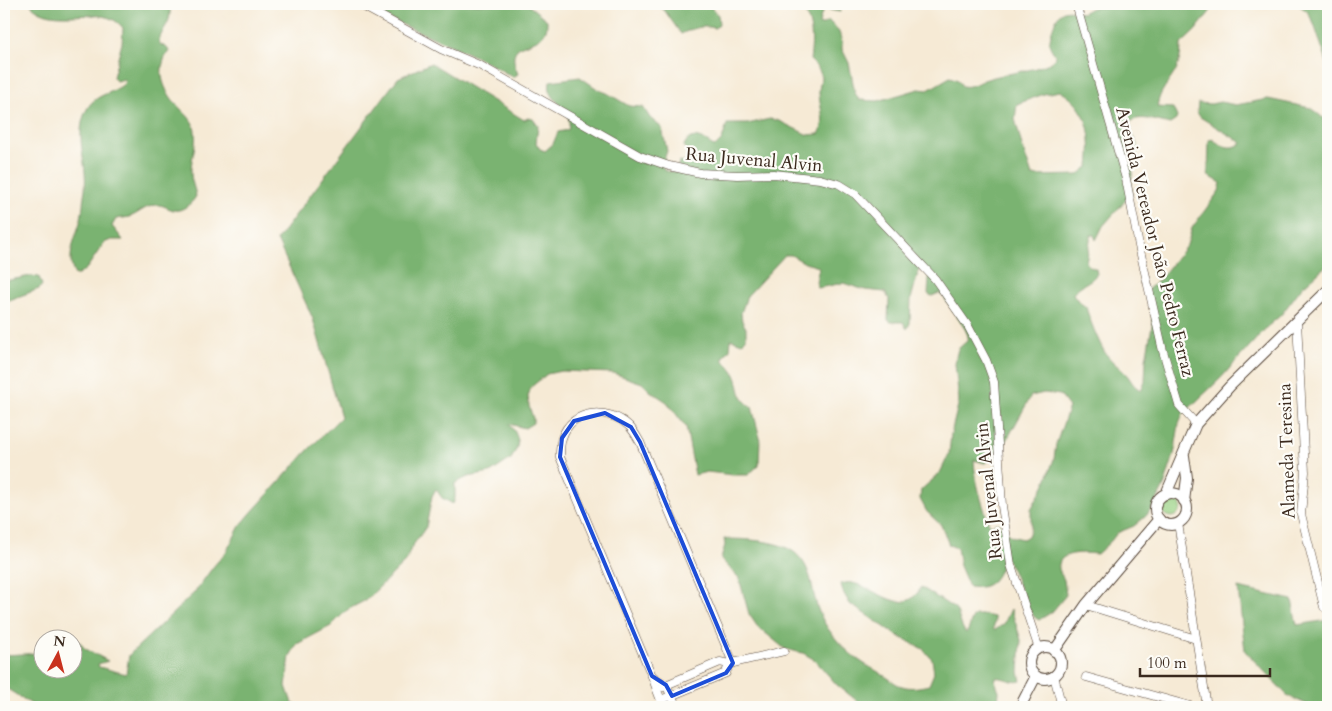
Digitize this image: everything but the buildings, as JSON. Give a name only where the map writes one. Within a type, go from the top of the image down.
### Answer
[{"type":"main road","points":[[1184,456],[1187,478],[1184,501],[1187,511],[1178,523],[1168,524],[1156,515],[1156,505],[1162,496],[1166,494],[1184,456],[1196,424],[1230,386],[1328,290]]},
{"type":"main road","points":[[1166,494],[1176,494],[1184,501]]},
{"type":"main road","points":[[1054,651],[1086,605],[1159,519]]},
{"type":"main road","points":[[1050,648],[1054,651],[1058,654],[1061,663],[1058,672],[1054,676],[1045,679],[1036,676],[1032,672],[1030,661],[1035,652],[1039,649],[1050,648]]},
{"type":"main road","points":[[1020,707],[1036,676]]},
{"type":"street","name":"Rua Juvenal Alvin","points":[[359,4],[441,49],[481,66],[648,158],[669,166],[700,172],[737,175],[774,174],[820,179],[839,184],[855,194],[935,279],[968,326],[986,360],[994,382],[1002,506],[1011,565],[1039,649]]},
{"type":"street","name":"Avenida Vereador João Pedro Ferraz","points":[[1076,4],[1126,179],[1163,350],[1179,405],[1196,424]]},
{"type":"street","name":"Alameda Teresina","points":[[1297,322],[1305,472],[1301,514],[1324,607]]},
{"type":"street","points":[[595,413],[606,413],[618,418],[631,427],[640,442],[731,664],[726,673],[672,696],[662,704],[560,457],[562,438],[566,429],[574,421],[595,413]]},
{"type":"street","points":[[1178,523],[1207,707]]},
{"type":"street","points":[[1086,605],[1196,639]]},
{"type":"street","points":[[656,690],[720,662],[731,664],[784,651]]},
{"type":"street","points":[[652,676],[666,685],[677,707]]},
{"type":"street","points":[[1054,676],[1062,707]]},
{"type":"street","points":[[1086,677],[1194,707]]},
{"type":"highlighted area","points":[[605,413],[631,427],[640,442],[731,657],[733,663],[726,673],[672,696],[666,685],[652,676],[560,457],[562,438],[574,421]]},
{"type":"green space","points":[[30,4],[170,4],[169,20],[159,40],[160,44],[169,51],[162,65],[163,80],[168,93],[190,119],[195,130],[191,167],[196,196],[193,200],[179,210],[156,205],[132,216],[116,219],[112,226],[123,240],[111,240],[104,243],[87,268],[78,275],[75,275],[72,268],[71,255],[81,219],[85,189],[81,128],[90,104],[124,84],[125,79],[116,81],[113,77],[122,43],[123,28],[114,20],[103,16],[52,15],[40,12]]},
{"type":"green space","points":[[357,4],[527,4],[547,20],[547,26],[541,37],[517,49],[514,54],[514,62],[518,74],[513,77],[456,47]]},
{"type":"green space","points":[[657,4],[708,4],[718,15],[719,24],[715,28],[698,28],[681,34],[665,11]]},
{"type":"green space","points":[[798,4],[839,4],[840,12],[824,9],[819,24],[821,25],[829,21],[839,32],[842,49],[849,63],[855,93],[859,100],[878,101],[919,89],[928,90],[950,77],[958,80],[962,86],[968,86],[1050,63],[1056,57],[1050,46],[1051,33],[1057,18],[1064,11],[1069,10],[1082,13],[1091,8],[1118,6],[1121,4],[1216,4],[1195,31],[1181,44],[1177,68],[1162,91],[1158,101],[1157,107],[1173,108],[1177,117],[1176,120],[1170,124],[1144,119],[1130,122],[1132,135],[1138,146],[1131,181],[1132,193],[1103,226],[1096,240],[1094,235],[1091,235],[1086,262],[1096,269],[1097,274],[1073,294],[1086,307],[1094,331],[1106,354],[1141,390],[1145,381],[1146,359],[1152,326],[1152,310],[1147,290],[1158,281],[1187,245],[1192,228],[1219,191],[1221,183],[1209,176],[1208,173],[1209,140],[1212,139],[1230,147],[1242,143],[1200,117],[1197,112],[1198,103],[1211,104],[1220,102],[1236,105],[1268,99],[1311,108],[1323,118],[1327,116],[1328,99],[1328,264],[1302,287],[1281,315],[1267,327],[1220,379],[1183,414],[1179,424],[1174,455],[1164,486],[1155,504],[1146,516],[1134,526],[1117,533],[1097,554],[1073,554],[1062,558],[1059,563],[1059,569],[1064,580],[1066,595],[1052,612],[1039,620],[1034,616],[1025,602],[1006,559],[1003,561],[992,582],[982,587],[969,587],[960,566],[957,548],[949,545],[941,525],[927,512],[920,499],[921,490],[940,473],[949,454],[951,434],[959,401],[956,357],[958,349],[967,341],[968,336],[943,296],[939,293],[932,296],[928,294],[929,278],[925,267],[922,266],[919,269],[911,299],[910,323],[907,329],[903,322],[891,322],[888,320],[889,299],[885,292],[865,290],[843,283],[818,288],[816,282],[819,267],[805,263],[791,255],[785,255],[747,296],[741,313],[742,321],[746,328],[746,339],[742,343],[731,339],[730,349],[723,358],[736,376],[743,399],[752,407],[760,438],[759,465],[748,475],[707,472],[695,475],[686,427],[667,402],[650,391],[642,383],[613,373],[561,371],[547,374],[531,387],[528,396],[533,423],[525,428],[509,424],[518,440],[517,448],[511,459],[490,473],[468,477],[455,483],[453,504],[442,498],[436,489],[432,496],[426,527],[411,548],[406,561],[366,600],[347,610],[331,626],[297,644],[290,656],[286,686],[292,703],[300,707],[260,707],[245,702],[236,707],[36,707],[4,687],[4,655],[32,654],[32,678],[82,678],[82,645],[84,648],[108,661],[98,664],[99,667],[126,674],[129,655],[195,592],[226,552],[240,526],[309,449],[341,417],[313,319],[277,240],[398,78],[431,63],[524,120],[528,118],[533,119],[538,126],[536,143],[540,149],[545,151],[553,144],[558,132],[568,130],[569,122],[564,110],[552,94],[550,81],[580,77],[599,90],[629,106],[643,107],[650,118],[662,128],[667,151],[662,166],[665,171],[681,173],[678,166],[679,161],[691,163],[684,146],[687,141],[694,137],[715,147],[722,140],[727,124],[747,124],[770,119],[779,121],[808,135],[819,134],[822,124],[819,97],[821,76],[810,60],[811,30],[807,17]],"holes":[[[1060,91],[1070,98],[1083,114],[1087,123],[1090,144],[1089,166],[1078,175],[1032,176],[1015,119],[1017,104],[1044,94]],[[1044,393],[1060,395],[1069,407],[1045,484],[1031,509],[1031,528],[1028,536],[1023,539],[1011,536],[998,523],[989,524],[977,484],[974,460],[985,463],[1002,454],[1004,445],[1031,396]]]},
{"type":"green space","points":[[1297,4],[1328,4],[1328,65],[1314,24],[1307,11]]},
{"type":"green space","points":[[31,276],[39,277],[42,285],[39,289],[4,302],[4,281]]},
{"type":"green space","points":[[1167,497],[1175,497],[1181,503],[1181,511],[1175,517],[1167,517],[1161,511],[1161,503]]},
{"type":"green space","points":[[724,539],[770,543],[794,552],[806,566],[820,614],[833,635],[857,659],[905,687],[929,685],[934,673],[932,659],[923,649],[898,636],[850,604],[841,584],[850,583],[861,586],[889,599],[898,601],[906,601],[914,596],[921,587],[955,609],[966,633],[975,615],[994,617],[993,629],[995,630],[1004,624],[1011,609],[1021,640],[1019,672],[1021,681],[1014,682],[994,678],[999,691],[998,703],[1000,707],[865,707],[837,685],[815,660],[803,653],[785,649],[757,626],[749,614],[739,578],[721,559],[725,545]]},
{"type":"green space","points":[[1238,588],[1292,600],[1297,625],[1328,620],[1328,707],[1313,707],[1288,696],[1245,651]]}]
